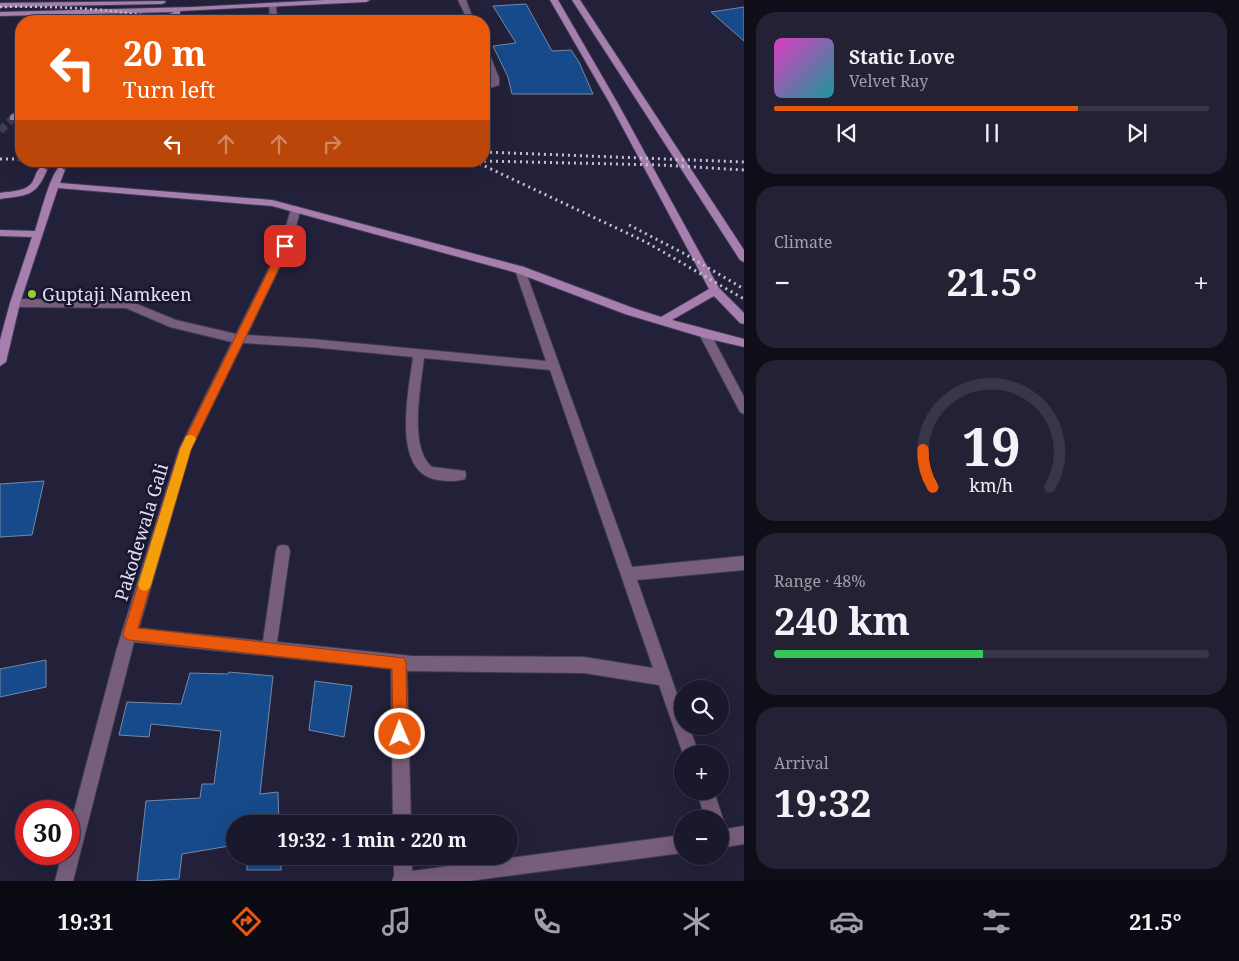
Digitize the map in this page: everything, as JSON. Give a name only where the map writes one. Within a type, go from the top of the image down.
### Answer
[{"type":"main road","points":[[0,5],[212,0]]},
{"type":"main road","points":[[0,14],[192,10],[366,0]]},
{"type":"main road","points":[[554,0],[613,102],[715,290],[744,320]]},
{"type":"main road","points":[[576,0],[744,258]]},
{"type":"main road","points":[[125,15],[129,1]]},
{"type":"main road","points":[[105,15],[110,2]]},
{"type":"main road","points":[[177,15],[192,10]]},
{"type":"main road","points":[[0,196],[25,192],[36,186],[42,170]]},
{"type":"main road","points":[[0,362],[15,303],[60,170]]},
{"type":"main road","points":[[54,185],[272,203],[520,270],[629,311],[705,334],[744,343]]},
{"type":"main road","points":[[0,233],[38,234]]},
{"type":"main road","points":[[662,321],[715,290]]},
{"type":"street","points":[[462,0],[468,15]]},
{"type":"street","points":[[272,5],[273,15]]},
{"type":"street","points":[[490,66],[495,78],[494,85],[490,86]]},
{"type":"street","name":"Pakodewala Gali","points":[[64,881],[129,634],[185,449],[285,246],[296,209]]},
{"type":"street","points":[[520,270],[688,745]]},
{"type":"street","points":[[15,303],[127,304],[174,324],[239,339],[311,342],[554,366]]},
{"type":"street","points":[[705,334],[744,409]]},
{"type":"street","points":[[419,354],[412,437],[417,459],[424,470],[435,474],[460,475]]},
{"type":"street","points":[[269,648],[283,551]]},
{"type":"street","points":[[628,574],[744,563]]},
{"type":"street","points":[[129,634],[399,663],[584,665],[665,678]]},
{"type":"street","points":[[399,663],[402,815]]},
{"type":"street","points":[[729,836],[744,835]]},
{"type":"street","points":[[402,865],[402,881],[674,845]]},
{"type":"building","points":[[526,4],[552,51],[571,50],[579,62],[593,94],[512,94],[508,77],[493,46],[516,43],[493,6]]},
{"type":"building","points":[[744,7],[744,41],[711,12]]},
{"type":"building","points":[[44,481],[32,535],[0,537],[0,484]]},
{"type":"building","points":[[46,660],[46,687],[0,697],[0,669]]},
{"type":"building","points":[[229,672],[273,676],[260,794],[278,792],[279,815],[226,815],[226,847],[182,854],[179,879],[137,881],[146,801],[200,798],[202,784],[214,784],[221,731],[151,724],[149,737],[119,735],[127,702],[181,704],[190,673],[228,674]]},
{"type":"building","points":[[315,681],[352,686],[344,737],[309,730]]},
{"type":"building","points":[[247,865],[281,865],[281,870],[247,870]]},
{"type":"tunnel","points":[[0,131],[13,118]]},
{"type":"railway","points":[[0,7],[86,9],[140,15]]},
{"type":"railway","points":[[490,152],[744,162]]},
{"type":"railway","points":[[0,159],[15,159]]},
{"type":"railway","points":[[490,161],[661,165],[744,170]]},
{"type":"railway","points":[[487,167],[646,242],[744,299]]},
{"type":"railway","points":[[629,225],[683,253],[744,289]]},
{"type":"slow traffic","points":[[144,585],[185,449],[190,439]]},
{"type":"place","name":"Guptaji Namkeen","points":[[32,294]]},
{"type":"route","points":[[285,246],[185,449],[129,634],[399,663],[400,734]]}]
